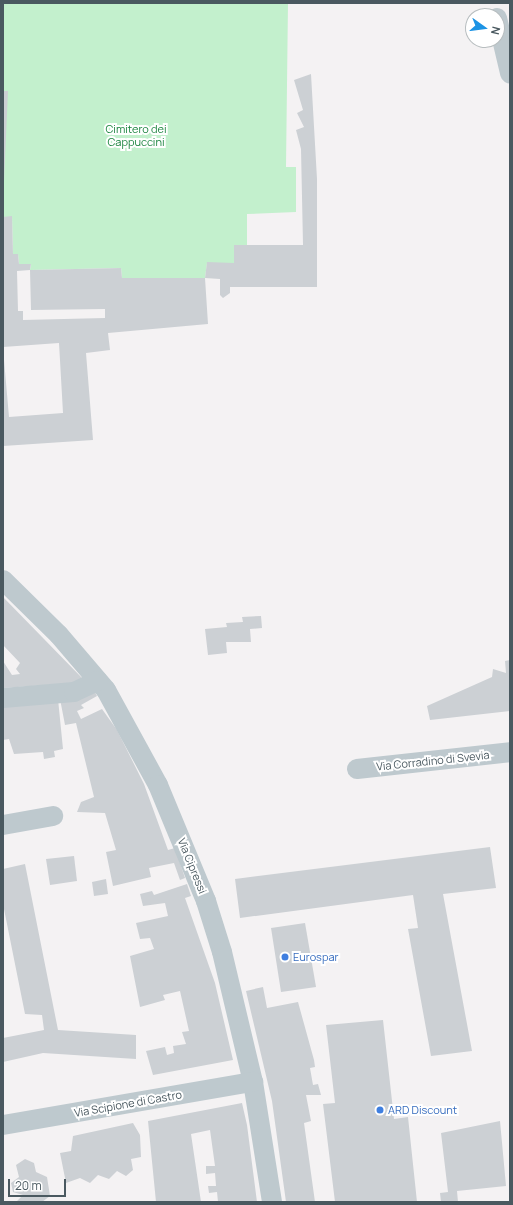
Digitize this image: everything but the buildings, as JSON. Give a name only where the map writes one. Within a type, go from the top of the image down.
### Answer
[{"type":"street","points":[[504,48],[510,73]]},
{"type":"street","name":"Via Cipressi","points":[[3,580],[59,635],[106,690],[158,785],[206,901],[222,952],[254,1082],[272,1202]]},
{"type":"street","points":[[3,698],[74,692],[98,681]]},
{"type":"street","name":"Via Corradino di Svevia","points":[[357,769],[510,752]]},
{"type":"street","points":[[3,825],[53,816]]},
{"type":"street","name":"Via Scipione di Castro","points":[[3,1125],[254,1082]]},
{"type":"green space","name":"Cimitero dei Cappuccini","points":[[3,3],[288,3],[286,167],[296,167],[296,212],[247,214],[247,245],[234,245],[234,263],[207,263],[205,278],[122,278],[121,268],[30,270],[31,264],[19,264],[18,254],[13,254],[12,217],[3,217]]},
{"type":"place","name":"Eurospar","points":[[285,957]]},
{"type":"place","name":"ARD Discount","points":[[380,1110]]}]
